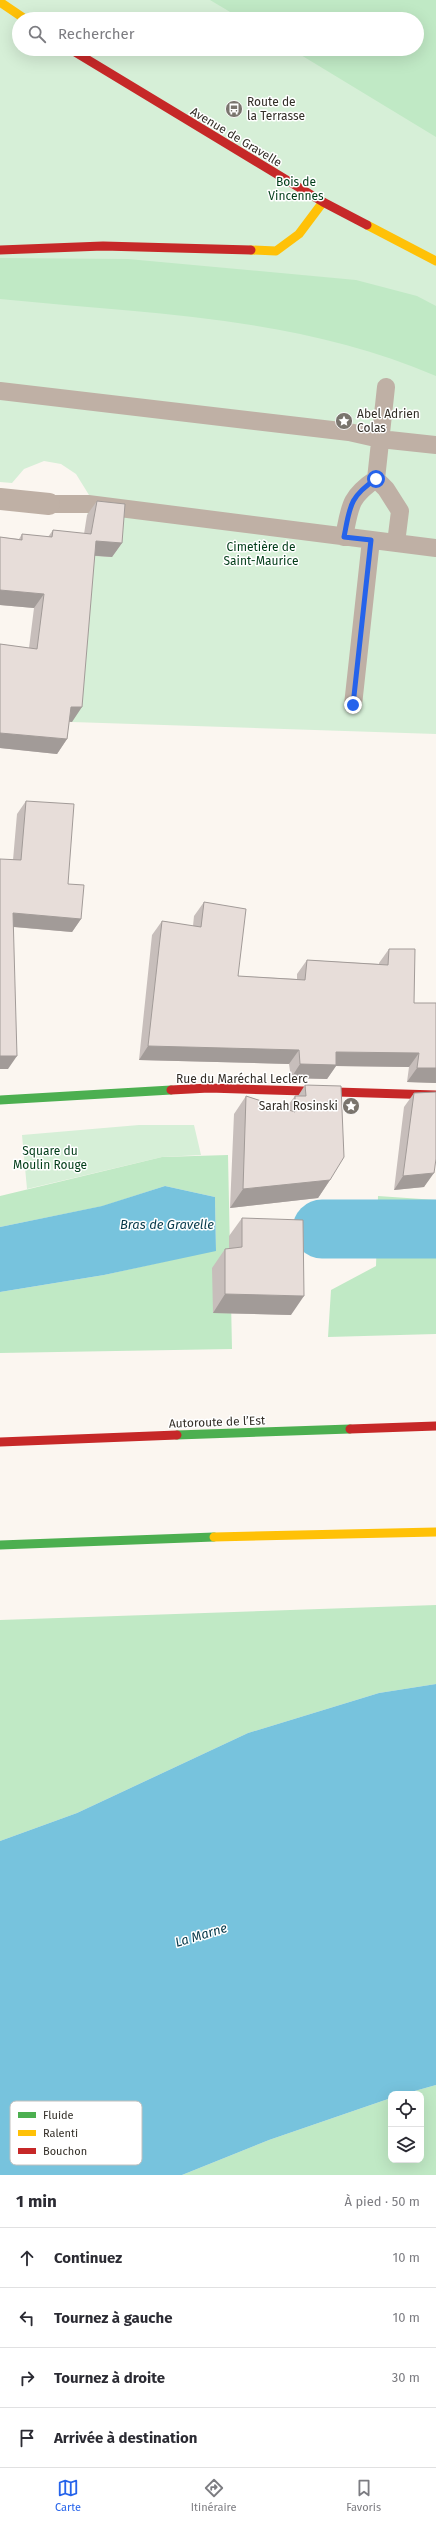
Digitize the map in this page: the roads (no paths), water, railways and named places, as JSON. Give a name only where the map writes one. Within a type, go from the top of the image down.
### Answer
[{"type":"main road","points":[[0,2],[15,12]]},
{"type":"main road","name":"Avenue de Gravelle","points":[[82,56],[323,202],[436,261]]},
{"type":"main road","points":[[0,250],[103,246],[276,251],[299,234],[323,202]]},
{"type":"main road","name":"Rue du Maréchal Leclerc","points":[[0,1100],[209,1088],[436,1095]]},
{"type":"main road","name":"Autoroute de l’Est","points":[[0,1442],[436,1426]]},
{"type":"main road","points":[[0,1545],[197,1537],[436,1532]]},
{"type":"street","points":[[0,499],[49,504]]},
{"type":"lane","points":[[344,537],[350,505],[360,490],[376,479],[386,387]]},
{"type":"lane","points":[[0,390],[349,432],[380,439],[436,445]]},
{"type":"lane","points":[[376,479],[386,489],[400,511],[396,543]]},
{"type":"lane","points":[[49,504],[88,504],[436,548]]},
{"type":"lane","points":[[353,705],[371,540]]},
{"type":"water","name":"Bras de Gravelle","points":[[165,1186],[215,1197],[216,1251],[104,1275],[0,1292],[0,1227],[102,1206]]},
{"type":"water","name":"La Marne","points":[[436,1684],[436,2085],[415,2091],[388,2091],[388,2099],[269,2140],[182,2175],[0,2175],[0,1841],[77,1813],[248,1733],[379,1693]]},
{"type":"waterway","name":"Bras de Gravelle","points":[[322,1229],[436,1229]]},
{"type":"place","name":"Route de la Terrasse","points":[[234,109]]},
{"type":"place","name":"Abel Adrien Colas","points":[[344,421]]},
{"type":"place","name":"Sarah Rosinski","points":[[351,1106]]},
{"type":"park label","name":"Bois de Vincennes","points":[[296,189]]},
{"type":"park label","name":"Cimetière de Saint-Maurice","points":[[261,554]]},
{"type":"park label","name":"Square du Moulin Rouge","points":[[50,1158]]}]
